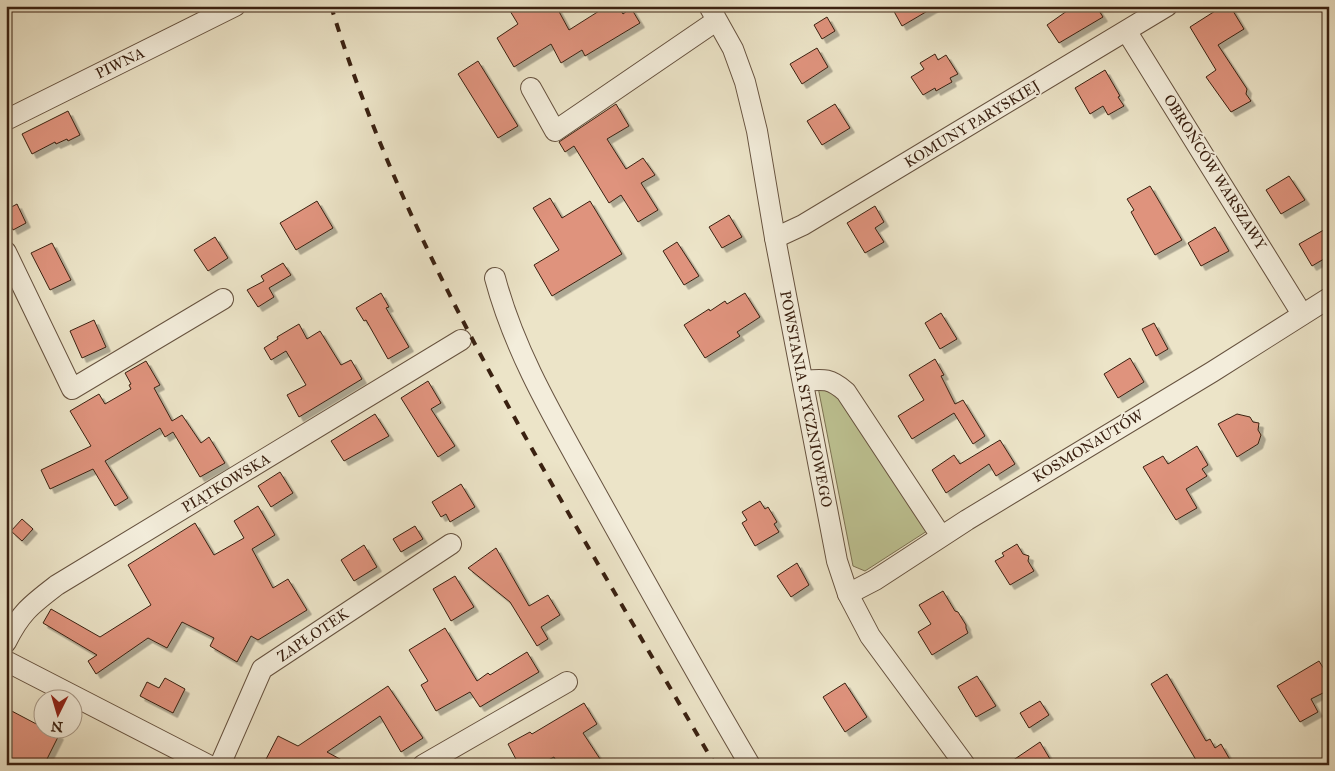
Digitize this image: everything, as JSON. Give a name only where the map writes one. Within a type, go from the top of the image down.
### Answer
[{"type":"street","name":"PIWNA","points":[[6,120],[235,6]]},
{"type":"street","name":"KOMUNY PARYSKIEJ","points":[[775,238],[802,225],[1127,32],[1167,6]]},
{"type":"street","points":[[530,88],[555,131],[712,14]]},
{"type":"street","name":"POWSTANIA STYCZNIOWEGO","points":[[712,14],[733,49],[745,82],[757,131],[775,238],[804,381],[837,561],[848,594],[870,636],[965,765]]},
{"type":"street","name":"OBROŃCÓW WARSZAWY","points":[[1127,32],[1302,314]]},
{"type":"street","points":[[6,252],[72,388],[223,299]]},
{"type":"street","points":[[495,278],[513,335],[544,399],[697,675],[750,765]]},
{"type":"street","name":"KOSMONAUTÓW","points":[[848,594],[875,580],[942,536],[1212,372],[1329,298]]},
{"type":"street","name":"PIĄTKOWSKA","points":[[6,642],[18,619],[27,608],[57,585],[461,340]]},
{"type":"street","points":[[804,381],[824,379],[836,383],[846,392],[942,536]]},
{"type":"street","name":"ZAPŁOTEK","points":[[220,765],[262,669],[451,544]]},
{"type":"street","points":[[6,661],[208,765]]},
{"type":"street","points":[[423,765],[567,682]]},
{"type":"green space","points":[[818,387],[836,391],[927,531],[865,571],[853,566]]},
{"type":"building","points":[[507,6],[556,6],[569,30],[607,6],[618,6],[623,14],[631,8],[640,23],[585,56],[582,50],[561,63],[551,44],[514,67],[497,38],[518,24]]},
{"type":"building","points":[[891,6],[936,6],[902,26]]},
{"type":"building","points":[[1074,6],[1096,6],[1103,17],[1059,43],[1047,25]]},
{"type":"building","points":[[1223,6],[1230,6],[1244,29],[1218,45],[1247,89],[1246,94],[1251,101],[1231,112],[1206,77],[1216,70],[1190,27]]},
{"type":"building","points":[[827,17],[835,31],[822,39],[814,25]]},
{"type":"building","points":[[817,48],[828,67],[802,84],[790,64]]},
{"type":"building","points":[[935,54],[938,60],[946,55],[958,74],[950,78],[952,82],[936,91],[935,88],[923,95],[911,77],[924,69],[920,63]]},
{"type":"building","points":[[478,61],[518,126],[498,138],[458,74]]},
{"type":"building","points":[[1105,70],[1124,106],[1108,115],[1103,106],[1090,114],[1075,88]]},
{"type":"building","points":[[616,104],[629,126],[607,139],[626,169],[643,158],[655,175],[641,183],[658,210],[638,222],[621,195],[609,203],[574,146],[565,152],[559,142]]},
{"type":"building","points":[[835,104],[850,128],[822,145],[807,121]]},
{"type":"building","points":[[68,111],[80,135],[68,141],[67,139],[56,144],[55,142],[32,154],[22,134]]},
{"type":"building","points":[[1289,176],[1305,200],[1281,214],[1266,190]]},
{"type":"building","points":[[1150,186],[1182,240],[1155,255],[1131,212],[1134,210],[1127,199]]},
{"type":"building","points":[[550,198],[562,218],[590,201],[622,254],[552,296],[534,265],[559,250],[533,208]]},
{"type":"building","points":[[317,201],[333,228],[296,250],[280,223]]},
{"type":"building","points":[[17,204],[26,223],[13,230],[6,216],[6,210]]},
{"type":"building","points":[[875,206],[884,222],[875,228],[884,242],[865,253],[847,223]]},
{"type":"building","points":[[729,215],[742,237],[722,248],[709,227]]},
{"type":"building","points":[[1215,227],[1229,251],[1201,266],[1188,243]]},
{"type":"building","points":[[1329,227],[1329,256],[1312,266],[1299,244]]},
{"type":"building","points":[[215,237],[228,258],[208,271],[194,250]]},
{"type":"building","points":[[677,242],[699,276],[684,285],[663,251]]},
{"type":"building","points":[[52,243],[71,280],[50,290],[31,253]]},
{"type":"building","points":[[283,263],[291,275],[269,288],[274,297],[258,307],[247,290],[264,281],[261,276]]},
{"type":"building","points":[[381,293],[389,307],[386,308],[409,347],[388,359],[366,320],[364,321],[356,308]]},
{"type":"building","points":[[745,293],[760,317],[737,332],[740,336],[705,358],[684,325],[709,309],[710,311],[725,301],[727,304]]},
{"type":"building","points":[[941,313],[957,339],[940,349],[925,323]]},
{"type":"building","points":[[94,320],[106,347],[82,358],[70,331]]},
{"type":"building","points":[[1154,323],[1168,349],[1156,356],[1142,329]]},
{"type":"building","points":[[299,324],[307,339],[320,331],[341,365],[351,360],[362,379],[299,417],[287,395],[306,385],[286,351],[271,360],[264,348],[278,339],[277,337]]},
{"type":"building","points":[[1130,358],[1144,382],[1118,398],[1104,374]]},
{"type":"building","points":[[935,359],[944,375],[941,376],[955,404],[963,400],[985,436],[973,444],[954,413],[912,439],[898,416],[924,400],[909,375]]},
{"type":"building","points":[[146,361],[160,385],[154,388],[172,421],[182,415],[201,443],[209,437],[225,463],[200,477],[173,432],[165,437],[160,428],[105,461],[128,498],[115,506],[93,469],[50,489],[41,470],[91,446],[70,411],[99,394],[105,404],[131,389],[129,385],[131,384],[125,373]]},
{"type":"building","points":[[428,381],[441,403],[431,409],[455,446],[438,457],[401,398]]},
{"type":"building","points":[[375,414],[389,436],[344,461],[331,441]]},
{"type":"building","points":[[1237,414],[1250,417],[1253,422],[1259,423],[1258,430],[1261,435],[1258,444],[1237,457],[1218,424]]},
{"type":"building","points":[[1000,440],[1015,464],[996,476],[989,464],[946,493],[932,470],[954,455],[960,464]]},
{"type":"building","points":[[1197,446],[1208,465],[1202,469],[1207,476],[1186,489],[1197,508],[1176,520],[1143,467],[1163,456],[1168,464]]},
{"type":"building","points":[[280,472],[293,493],[271,507],[258,486]]},
{"type":"building","points":[[461,484],[475,507],[450,522],[446,514],[441,517],[432,502]]},
{"type":"building","points":[[760,501],[765,509],[768,507],[777,522],[774,524],[779,532],[755,546],[742,523],[747,520],[742,512]]},
{"type":"building","points":[[258,506],[275,535],[252,549],[273,588],[288,579],[307,610],[258,640],[251,636],[237,662],[210,646],[214,638],[182,622],[167,648],[148,638],[96,674],[88,661],[97,655],[43,623],[51,609],[100,637],[151,605],[128,565],[195,523],[214,555],[244,538],[234,521]]},
{"type":"building","points":[[22,519],[33,529],[22,541],[11,531]]},
{"type":"building","points":[[415,526],[423,539],[401,552],[393,539]]},
{"type":"building","points":[[1017,544],[1023,554],[1029,556],[1028,561],[1034,571],[1010,585],[995,561],[1004,556],[1002,553]]},
{"type":"building","points":[[364,545],[377,567],[354,581],[341,560]]},
{"type":"building","points":[[496,548],[529,606],[548,595],[560,615],[541,627],[548,639],[537,646],[510,602],[468,568]]},
{"type":"building","points":[[797,563],[809,585],[791,597],[777,576]]},
{"type":"building","points":[[455,576],[474,607],[451,621],[433,589]]},
{"type":"building","points":[[943,591],[966,625],[968,633],[932,655],[918,632],[931,624],[919,605]]},
{"type":"building","points":[[445,628],[477,681],[527,652],[539,672],[480,707],[470,692],[436,711],[421,685],[428,681],[409,650]]},
{"type":"building","points":[[1319,661],[1329,677],[1329,690],[1311,699],[1318,712],[1300,722],[1277,686]]},
{"type":"building","points":[[1167,674],[1206,741],[1210,739],[1215,748],[1221,744],[1233,765],[1199,765],[1151,684]]},
{"type":"building","points":[[977,676],[996,706],[976,717],[958,687]]},
{"type":"building","points":[[165,678],[185,689],[173,713],[140,696],[147,682],[159,688]]},
{"type":"building","points":[[845,683],[867,717],[845,732],[823,697]]},
{"type":"building","points":[[388,686],[423,738],[401,752],[380,716],[327,752],[351,765],[263,765],[278,736],[298,746]]},
{"type":"building","points":[[1040,701],[1049,715],[1029,728],[1020,713]]},
{"type":"building","points":[[584,703],[597,724],[583,733],[604,765],[558,765],[554,757],[539,765],[519,765],[508,744],[530,732],[532,734]]},
{"type":"building","points":[[6,708],[32,722],[32,738],[58,738],[44,765],[6,765]]},
{"type":"building","points":[[1040,742],[1050,759],[1041,765],[1006,765]]},
{"type":"railway","points":[[331,6],[354,75],[380,143],[439,274],[541,465],[715,765]]}]
